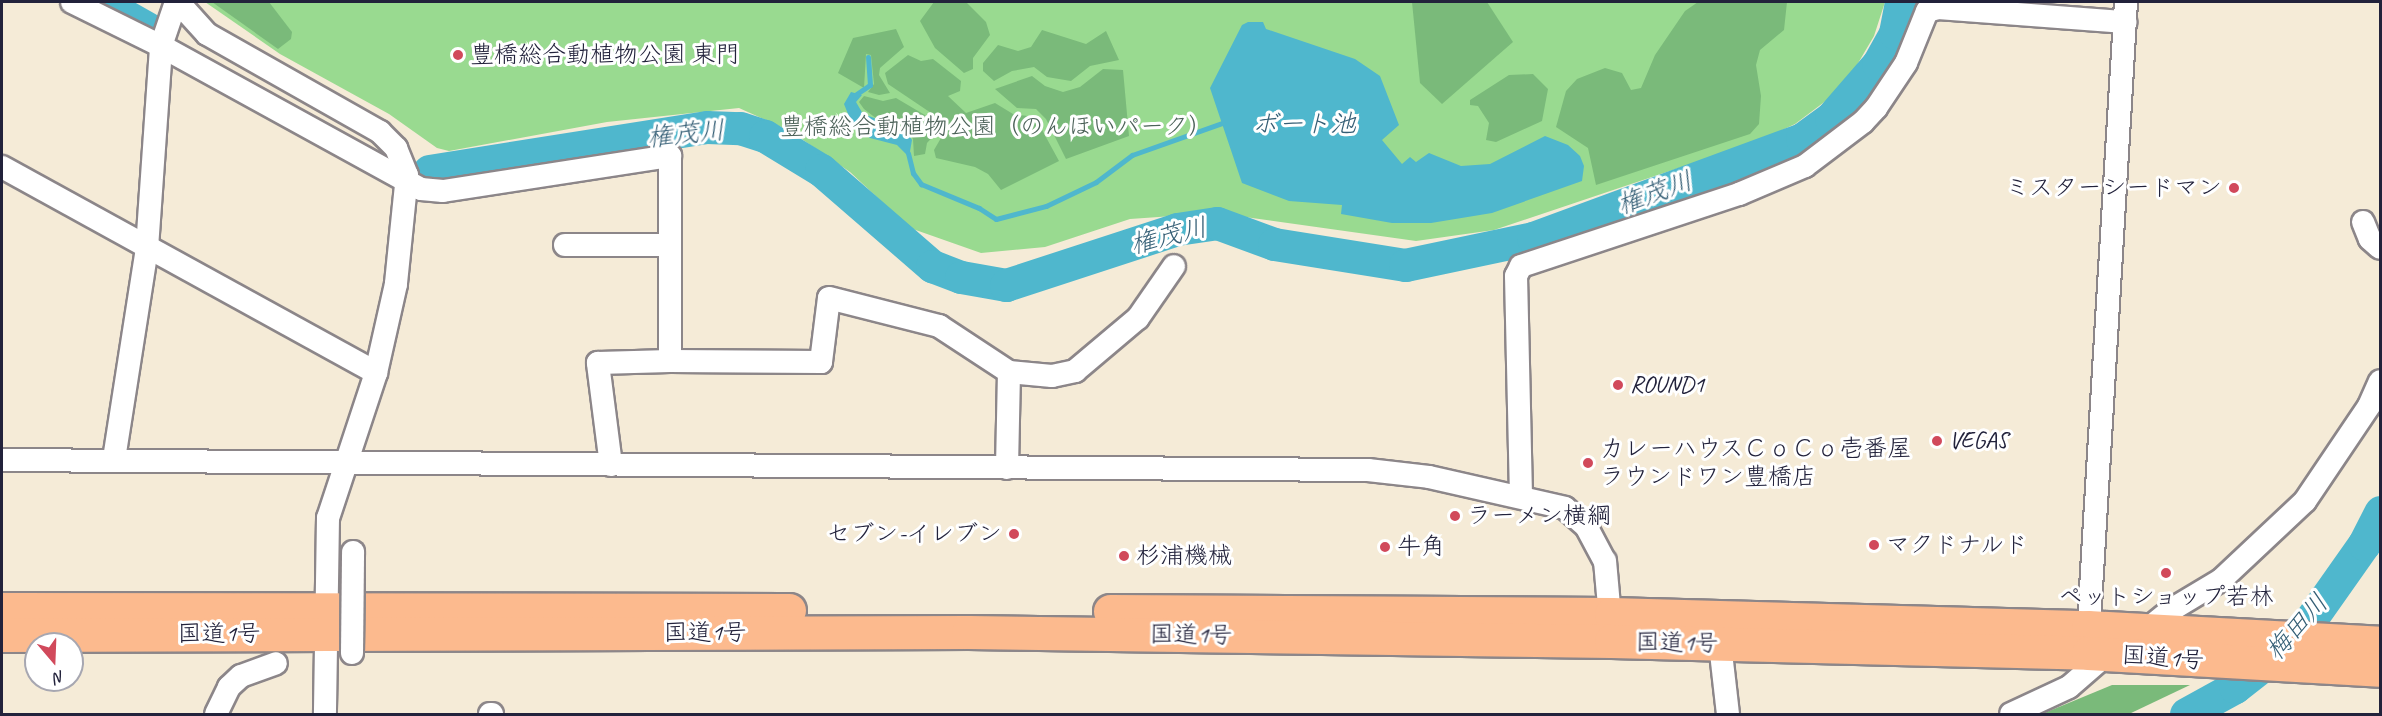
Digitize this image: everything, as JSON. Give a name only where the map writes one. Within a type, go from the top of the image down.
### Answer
[{"type":"highway","name":"国道1号","points":[[2,609],[325,620],[968,632],[1611,628],[2119,642],[2317,668],[2380,670]]},
{"type":"highway","name":"国道1号","points":[[2,634],[325,620]]},
{"type":"highway","name":"国道1号","points":[[1611,628],[1720,644],[2380,643]]},
{"type":"street","points":[[72,2],[161,46],[408,184],[443,191],[670,156],[670,361]]},
{"type":"street","points":[[114,459],[147,248],[161,46],[177,2],[207,34],[380,132],[401,157],[408,184],[396,284],[376,373],[328,518],[325,620],[326,714]]},
{"type":"street","points":[[1521,496],[1516,276],[1521,266],[1739,194],[1805,166],[1863,122],[1876,108],[1906,63],[1922,9],[2126,12],[2119,642]]},
{"type":"street","points":[[2,167],[376,373]]},
{"type":"street","points":[[2364,222],[2370,239],[2380,248]]},
{"type":"street","points":[[565,245],[670,245]]},
{"type":"street","points":[[612,465],[598,363],[821,362],[829,298],[939,326],[1009,372],[1052,376],[1075,371],[1138,318],[1174,266]]},
{"type":"street","points":[[1007,468],[1009,372]]},
{"type":"street","points":[[2011,714],[2069,687],[2119,642],[2221,580],[2305,501],[2380,381]]},
{"type":"street","points":[[2,460],[114,459],[1368,470],[1429,477],[1521,496],[1565,508],[1586,526],[1605,561],[1611,628]]},
{"type":"street","points":[[352,653],[353,552]]},
{"type":"street","points":[[1720,644],[1728,714]]},
{"type":"street","points":[[216,714],[229,687],[241,676],[276,663]]},
{"type":"green space","name":"豊橋総合動植物公園（のんほいパーク）","points":[[205,2],[1885,2],[1874,36],[1854,70],[1827,100],[1795,124],[1759,141],[1494,230],[1416,241],[1216,213],[1130,219],[1045,247],[981,253],[910,228],[850,172],[790,131],[739,108],[607,122],[449,151],[437,148],[389,114],[280,54]]},
{"type":"green space","points":[[212,2],[269,2],[292,32],[291,39],[278,49]]},
{"type":"green space","points":[[934,2],[966,2],[986,22],[990,35],[973,58],[973,69],[964,73],[935,48],[920,21]]},
{"type":"green space","points":[[1412,2],[1487,2],[1513,42],[1442,104],[1420,83]]},
{"type":"green space","points":[[1698,2],[1787,2],[1784,30],[1760,50],[1756,65],[1761,96],[1759,124],[1750,134],[1596,185],[1588,148],[1556,127],[1566,91],[1577,79],[1605,68],[1622,73],[1631,90],[1641,88],[1655,55],[1685,11]]},
{"type":"green space","points":[[896,29],[904,47],[880,68],[879,75],[890,93],[879,95],[868,92],[874,84],[871,55],[866,54],[864,88],[838,73],[853,38]]},
{"type":"green space","points":[[1042,30],[1086,44],[1106,31],[1119,60],[1090,66],[1071,81],[1047,77],[1034,67],[1012,71],[994,81],[983,71],[983,63],[998,45],[1018,51],[1031,47]]},
{"type":"green space","points":[[908,55],[921,61],[933,59],[961,81],[960,91],[948,96],[966,113],[995,103],[1013,114],[1035,117],[1059,161],[1001,190],[988,174],[975,167],[936,158],[934,150],[945,131],[940,119],[888,84],[885,73]]},
{"type":"green space","points":[[1103,69],[1123,70],[1129,136],[1066,159],[1046,119],[1036,109],[1017,108],[995,89],[1032,76],[1045,86],[1063,92],[1080,87]]},
{"type":"green space","points":[[1533,74],[1548,89],[1542,121],[1496,142],[1486,140],[1489,123],[1478,106],[1470,105],[1470,100],[1509,75]]},
{"type":"green space","points":[[864,96],[883,101],[896,98],[935,121],[939,130],[927,143],[925,154],[914,156],[913,139],[905,128],[877,119],[864,109],[859,102]]},
{"type":"green space","points":[[2112,685],[2190,685],[2129,714],[2042,714]]},
{"type":"water","name":"ボート池","points":[[1248,22],[1263,22],[1266,29],[1355,59],[1380,76],[1399,125],[1382,140],[1402,164],[1410,157],[1416,162],[1429,153],[1461,166],[1490,164],[1545,136],[1568,145],[1580,156],[1584,166],[1582,181],[1492,213],[1431,223],[1392,223],[1341,214],[1342,205],[1289,201],[1242,183],[1210,88],[1242,25]]},
{"type":"water","points":[[851,92],[862,95],[856,102],[863,114],[905,129],[912,140],[909,157],[897,145],[870,138],[852,124],[844,104]]},
{"type":"waterway","name":"権茂川","points":[[101,2],[147,28]]},
{"type":"waterway","name":"権茂川","points":[[429,171],[707,127],[740,128],[765,136],[821,170],[932,266],[961,277],[1006,285],[1177,229],[1217,223],[1274,244],[1405,265],[1533,238],[1802,139],[1831,118],[1878,64],[1895,33],[1901,2]]},
{"type":"waterway","points":[[855,95],[870,85],[868,57]]},
{"type":"waterway","points":[[908,153],[913,173],[921,184],[979,208],[996,219],[1046,206],[1096,182],[1132,155],[1222,123]]},
{"type":"waterway","name":"梅田川","points":[[2186,714],[2235,687],[2272,658],[2311,619],[2364,544],[2380,512]]},
{"type":"place","name":"豊橋総合動植物公園 東門","points":[[458,55]]},
{"type":"place","name":"ミスターシードマン","points":[[2234,188]]},
{"type":"place","name":"ROUND1","points":[[1618,385]]},
{"type":"place","name":"VEGAS","points":[[1937,441]]},
{"type":"place","name":"カレーハウスＣｏＣｏ壱番屋 ラウンドワン豊橋店","points":[[1588,463]]},
{"type":"place","name":"ラーメン横綱","points":[[1455,516]]},
{"type":"place","name":"セブン-イレブン","points":[[1014,534]]},
{"type":"place","name":"マクドナルド","points":[[1874,545]]},
{"type":"place","name":"牛角","points":[[1385,547]]},
{"type":"place","name":"杉浦機械","points":[[1124,556]]},
{"type":"place","name":"ペットショップ若林","points":[[2166,573]]}]
